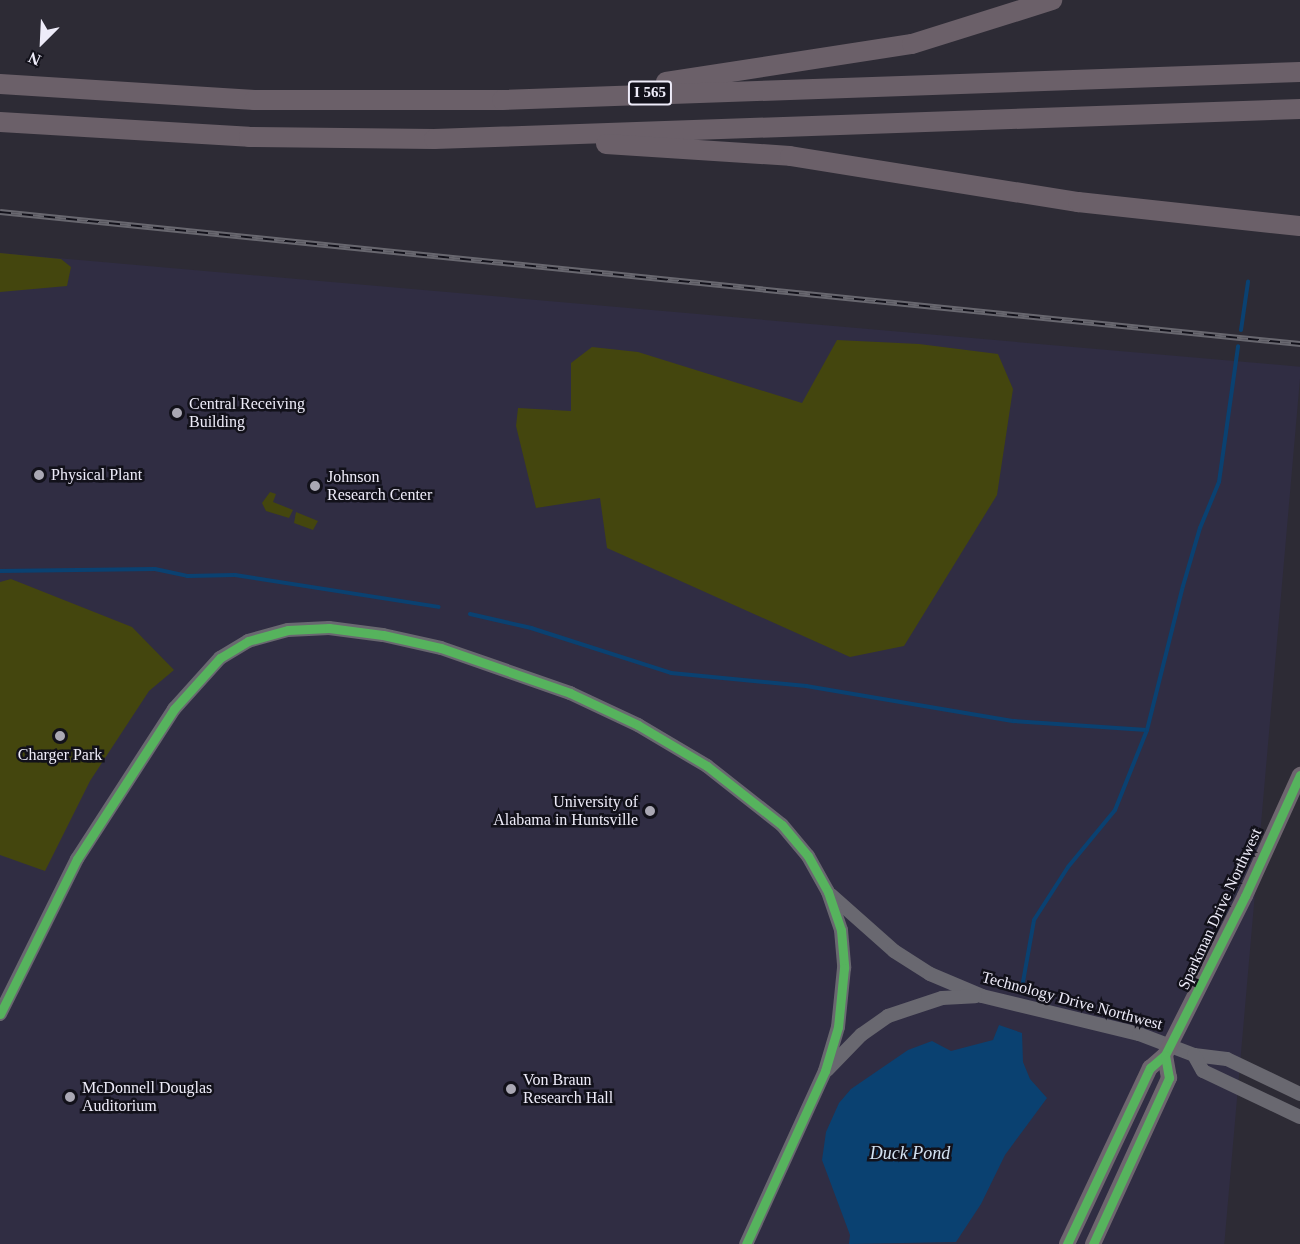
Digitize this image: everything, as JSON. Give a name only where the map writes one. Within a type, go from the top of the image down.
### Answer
[{"type":"highway","points":[[589,95],[901,46],[1052,0]]},
{"type":"highway","name":"I 565","points":[[0,84],[254,100],[502,100],[589,95],[1300,72]]},
{"type":"highway","points":[[0,122],[249,137],[525,137],[1300,109]]},
{"type":"highway","points":[[525,137],[790,156],[1078,202],[1300,226]]},
{"type":"main road","name":"Sparkman Drive Northwest","points":[[1067,1244],[1150,1068],[1168,1050],[1245,896],[1300,775]]},
{"type":"main road","name":"Sparkman Drive Northwest","points":[[1093,1244],[1169,1078],[1168,1050]]},
{"type":"street","points":[[0,1014],[56,897],[94,833],[174,709],[220,658],[248,641],[288,630],[340,630],[441,648],[570,693],[638,725],[707,766],[782,825],[808,856],[828,892],[841,930],[844,968],[842,1009],[825,1071],[746,1244]]},
{"type":"street","name":"Technology Drive Northwest","points":[[828,892],[894,951],[930,974],[982,996],[1168,1050],[1227,1059],[1300,1094]]},
{"type":"street","points":[[825,1071],[861,1035],[888,1016],[942,998],[982,996]]},
{"type":"street","name":"Technology Drive Northwest","points":[[1194,1055],[1203,1071],[1300,1118]]},
{"type":"shaded area","name":"University of Alabama in Huntsville","points":[[0,253],[1300,367],[1224,1244],[0,1244]]},
{"type":"shaded area","points":[[0,253],[61,259],[71,267],[67,286],[0,292]]},
{"type":"shaded area","points":[[837,340],[919,344],[998,354],[1013,389],[997,495],[904,646],[850,657],[607,548],[600,498],[536,508],[516,426],[518,408],[571,411],[571,363],[592,347],[638,352],[802,403]]},
{"type":"shaded area","points":[[270,492],[276,494],[273,502],[293,510],[289,518],[266,511],[262,503]]},
{"type":"shaded area","points":[[296,512],[318,521],[313,530],[294,523]]},
{"type":"shaded area","name":"Charger Park","points":[[11,579],[132,627],[174,670],[149,691],[90,781],[45,871],[0,855],[0,582]]},
{"type":"water","name":"Duck Pond","points":[[999,1025],[1022,1033],[1023,1062],[1030,1079],[1047,1098],[1005,1155],[981,1204],[956,1242],[849,1244],[850,1235],[822,1160],[826,1132],[839,1103],[851,1089],[908,1050],[932,1041],[951,1051],[993,1040]]},
{"type":"waterway","points":[[1241,330],[1248,282]]},
{"type":"waterway","points":[[1023,982],[1034,920],[1068,867],[1115,810],[1147,730],[1183,586],[1200,528],[1219,482],[1238,346]]},
{"type":"waterway","points":[[0,571],[155,569],[187,576],[235,575],[439,607]]},
{"type":"waterway","points":[[470,614],[531,628],[671,673],[806,686],[1014,721],[1147,730]]},
{"type":"railway","points":[[0,212],[1300,344]]},
{"type":"cycle path","points":[[0,1014],[77,859],[174,709],[220,658],[248,641],[288,630],[329,628],[383,635],[441,648],[570,693],[638,725],[707,766],[782,825],[808,856],[828,892],[841,930],[844,968],[838,1027],[825,1071],[746,1244]]},
{"type":"cycle path","points":[[1067,1244],[1150,1068],[1165,1055],[1245,896],[1300,775]]},
{"type":"cycle path","points":[[1093,1244],[1169,1078],[1165,1055]]},
{"type":"place","name":"Central Receiving Building","points":[[177,413]]},
{"type":"place","name":"Physical Plant","points":[[39,475]]},
{"type":"place","name":"Johnson Research Center","points":[[315,486]]},
{"type":"place","name":"Charger Park","points":[[60,736]]},
{"type":"place","name":"University of Alabama in Huntsville","points":[[650,811]]},
{"type":"place","name":"Von Braun Research Hall","points":[[511,1089]]},
{"type":"place","name":"McDonnell Douglas Auditorium","points":[[70,1097]]}]
